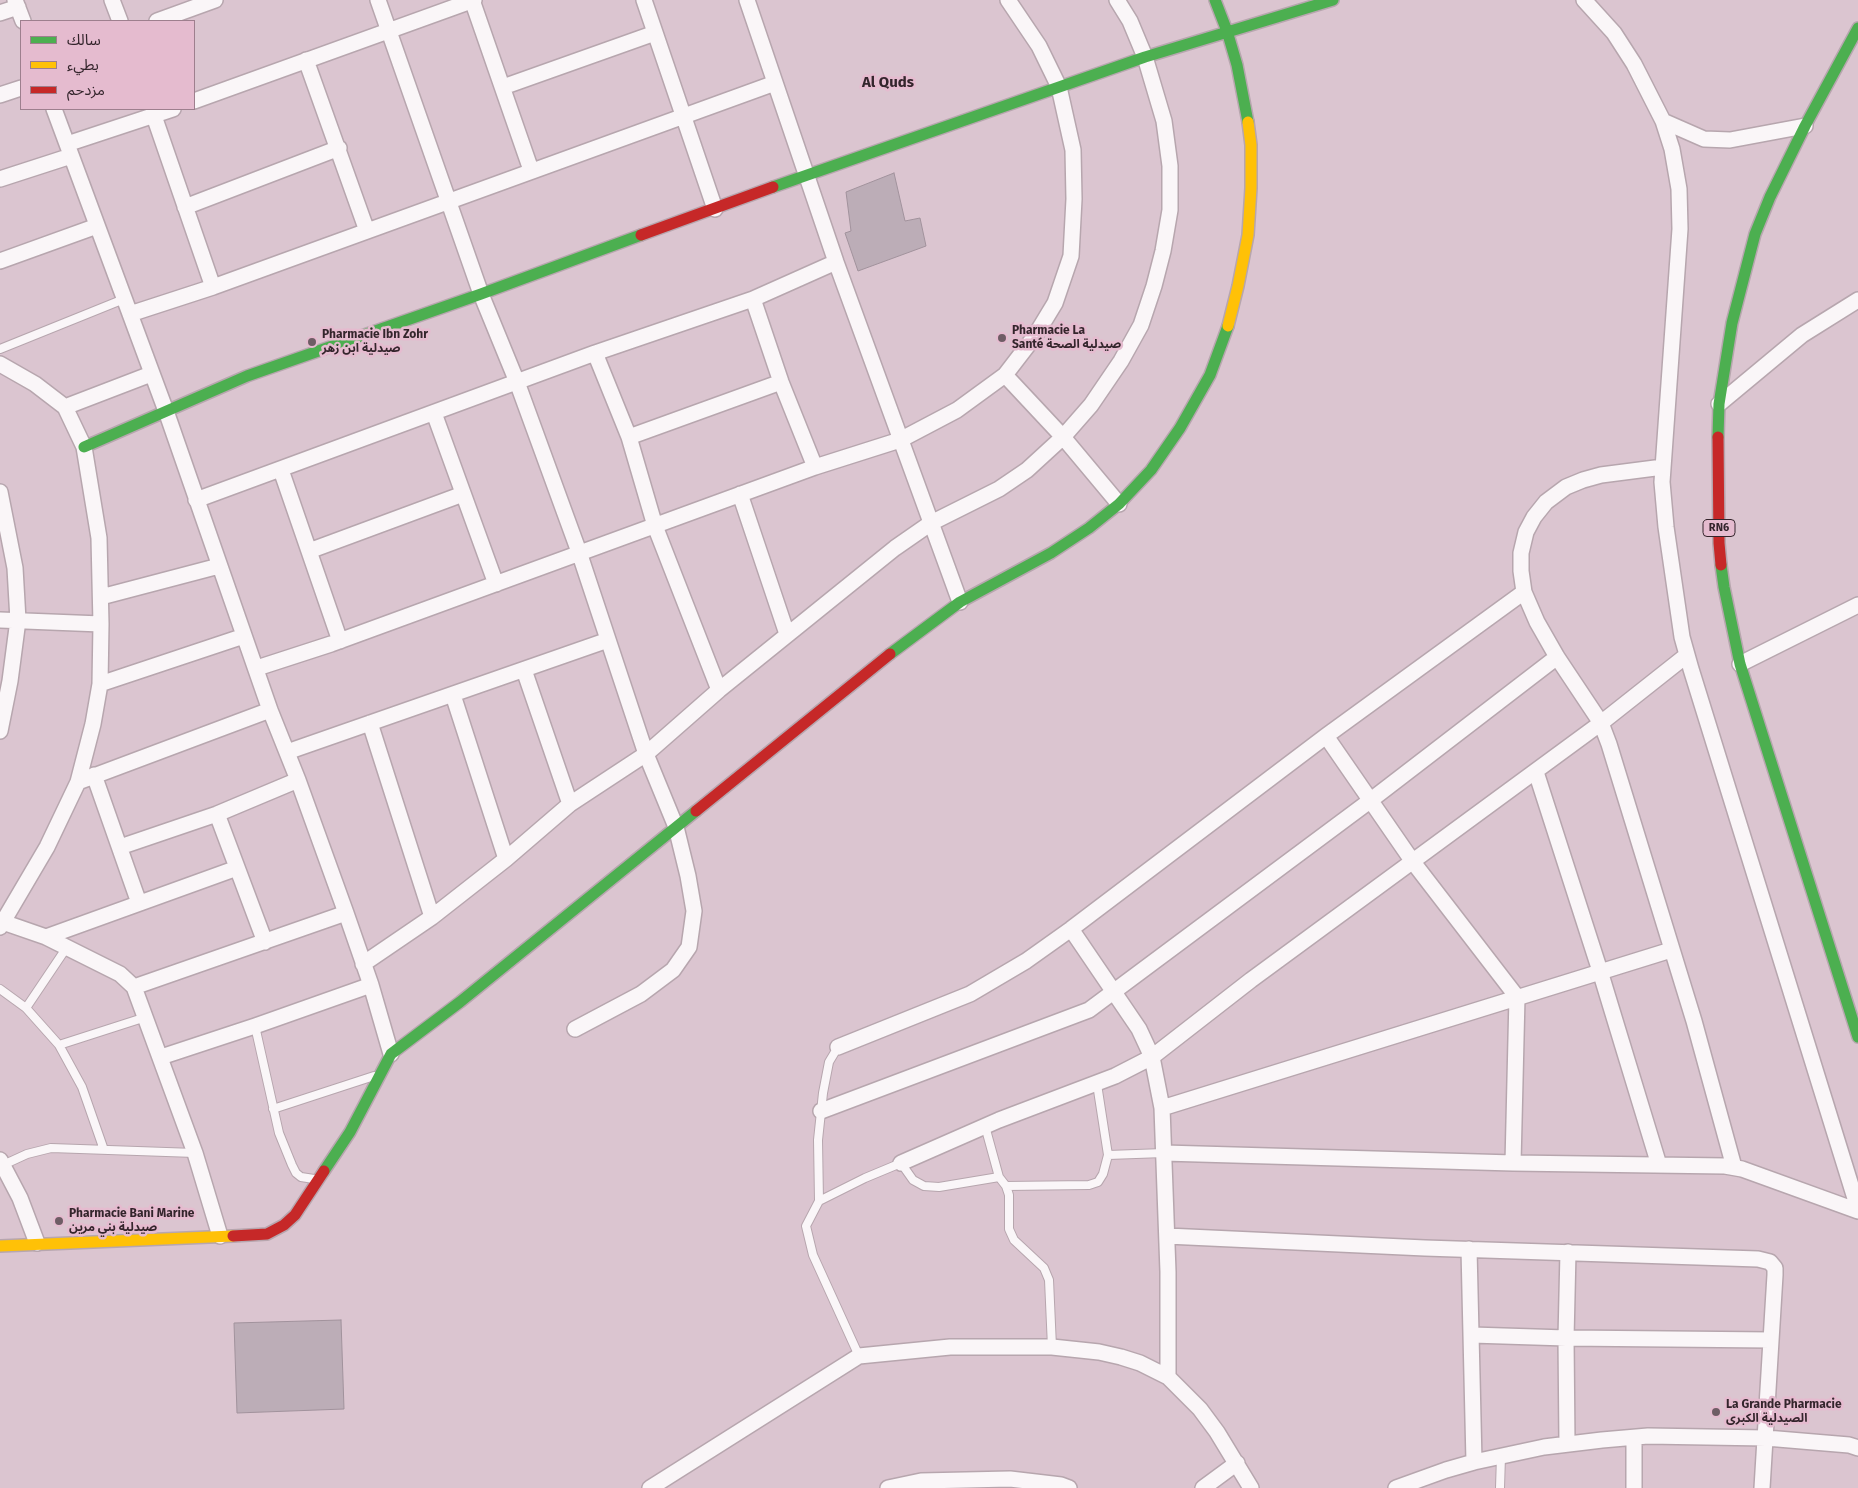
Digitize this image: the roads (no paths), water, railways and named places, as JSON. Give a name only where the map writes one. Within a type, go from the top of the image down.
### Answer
[{"type":"street","points":[[112,0],[120,20]]},
{"type":"street","points":[[378,0],[481,294],[517,382],[579,552],[646,754],[676,827],[688,876],[694,911],[689,947],[673,970],[641,994],[575,1029]]},
{"type":"street","points":[[195,101],[473,0],[532,170]]},
{"type":"street","points":[[644,0],[715,209]]},
{"type":"street","points":[[747,0],[836,262],[960,602]]},
{"type":"street","points":[[257,668],[340,641],[579,552],[656,526],[814,466],[900,440],[957,410],[1006,375],[1035,336],[1054,303],[1071,256],[1074,198],[1073,150],[1059,87],[1039,46],[1008,0]]},
{"type":"street","points":[[364,964],[432,917],[506,859],[570,804],[646,754],[719,690],[895,548],[931,523],[1020,475],[1063,437],[1091,405],[1121,361],[1141,325],[1154,286],[1170,210],[1170,166],[1164,121],[1145,58],[1130,22],[1117,0]]},
{"type":"street","points":[[0,1246],[267,1234],[284,1225],[296,1215],[350,1132],[391,1054],[460,1002],[594,895],[908,640],[960,602],[1051,553],[1089,528],[1118,504],[1151,470],[1180,428],[1210,375],[1226,332],[1238,286],[1248,235],[1252,188],[1251,145],[1246,105],[1227,31],[1215,0]]},
{"type":"street","points":[[84,447],[248,376],[481,294],[806,175],[1145,58],[1227,31],[1333,0]]},
{"type":"street","points":[[1584,0],[1614,33],[1634,64],[1662,122],[1672,149],[1679,188],[1680,222],[1663,467],[1666,527],[1678,613],[1687,655],[1858,1210]]},
{"type":"street","points":[[160,20],[209,1]]},
{"type":"street","points":[[0,13],[19,10]]},
{"type":"street","name":"RN6","points":[[1858,28],[1805,126],[1770,197],[1755,234],[1732,323],[1719,404],[1716,459],[1719,543],[1724,587],[1740,664],[1858,1037]]},
{"type":"street","points":[[503,87],[655,33]]},
{"type":"street","points":[[306,60],[339,148],[367,231]]},
{"type":"street","points":[[127,306],[213,287],[774,83]]},
{"type":"street","points":[[0,95],[20,88]]},
{"type":"street","points":[[54,110],[166,411],[244,636],[257,668],[270,710],[298,780],[346,913],[371,985],[391,1054]]},
{"type":"street","points":[[0,179],[170,110]]},
{"type":"street","points":[[154,116],[213,287]]},
{"type":"street","points":[[1662,122],[1704,139],[1730,140],[1805,126]]},
{"type":"street","points":[[185,207],[339,148]]},
{"type":"street","points":[[0,261],[97,226]]},
{"type":"street","points":[[196,500],[595,352],[753,299],[836,262]]},
{"type":"street","points":[[753,299],[781,382],[814,466]]},
{"type":"street","points":[[1719,404],[1802,335],[1858,302]]},
{"type":"street","points":[[595,352],[629,437],[656,526],[719,690]]},
{"type":"street","points":[[0,364],[36,384],[65,407],[84,447],[99,538],[101,624],[100,684],[93,724],[78,782],[47,847],[1,923],[46,937],[67,947],[120,974],[134,988],[196,1153],[220,1236]]},
{"type":"street","points":[[65,407],[151,374]]},
{"type":"street","points":[[1006,375],[1063,437],[1118,504]]},
{"type":"street","points":[[629,437],[781,382]]},
{"type":"street","points":[[434,413],[496,584]]},
{"type":"street","points":[[1663,467],[1601,475],[1583,480],[1566,486],[1546,502],[1534,517],[1526,532],[1521,553],[1524,592],[1537,622],[1557,657],[1601,723],[1610,744],[1694,1021],[1734,1167]]},
{"type":"street","points":[[281,470],[340,641]]},
{"type":"street","points":[[0,492],[15,568],[18,620],[10,681],[0,731]]},
{"type":"street","points":[[309,551],[463,494]]},
{"type":"street","points":[[740,494],[787,634]]},
{"type":"street","points":[[100,597],[220,566]]},
{"type":"street","points":[[838,1047],[970,994],[1026,961],[1326,736],[1524,592]]},
{"type":"street","points":[[1740,664],[1858,605]]},
{"type":"street","points":[[0,620],[101,624]]},
{"type":"street","points":[[100,684],[244,636]]},
{"type":"street","points":[[287,752],[608,640]]},
{"type":"street","points":[[901,1164],[985,1126],[1116,1076],[1152,1057],[1251,980],[1536,772],[1687,655]]},
{"type":"street","points":[[821,1111],[1089,1010],[1371,800],[1557,657]]},
{"type":"street","points":[[524,670],[570,804]]},
{"type":"street","points":[[453,694],[506,859]]},
{"type":"street","points":[[78,782],[270,710]]},
{"type":"street","points":[[370,723],[432,917]]},
{"type":"street","points":[[1326,736],[1413,862],[1516,997],[1513,1164]]},
{"type":"street","points":[[1536,772],[1600,971],[1659,1165]]},
{"type":"street","points":[[94,775],[139,903]]},
{"type":"street","points":[[120,847],[217,814],[298,780]]},
{"type":"street","points":[[217,814],[265,942]]},
{"type":"street","points":[[46,937],[237,868]]},
{"type":"street","points":[[134,988],[346,913]]},
{"type":"street","points":[[1071,929],[1139,1029],[1152,1057],[1162,1108],[1169,1320],[1168,1377]]},
{"type":"street","points":[[1162,1108],[1671,950]]},
{"type":"street","points":[[161,1057],[371,985]]},
{"type":"street","points":[[1164,1153],[1513,1164],[1734,1167],[1858,1210]]},
{"type":"street","points":[[1,1163],[20,1198],[37,1243]]},
{"type":"street","points":[[1167,1236],[1758,1259],[1770,1262],[1774,1268],[1775,1275],[1762,1488]]},
{"type":"street","points":[[1469,1249],[1474,1462]]},
{"type":"street","points":[[1567,1444],[1566,1338],[1568,1252]]},
{"type":"street","points":[[1472,1335],[1772,1340]]},
{"type":"street","points":[[655,1486],[859,1356],[950,1347],[1052,1347],[1099,1352],[1122,1357],[1140,1363],[1168,1377],[1200,1410],[1251,1488]]},
{"type":"street","points":[[1396,1488],[1474,1462],[1567,1444],[1634,1438],[1692,1436],[1766,1438],[1855,1445]]},
{"type":"street","points":[[1634,1438],[1634,1488]]},
{"type":"street","points":[[1203,1488],[1237,1464]]},
{"type":"street","points":[[888,1488],[1010,1479],[1061,1485],[1069,1488]]},
{"type":"lane","points":[[0,349],[127,306]]},
{"type":"lane","points":[[26,1008],[67,947]]},
{"type":"lane","points":[[0,989],[26,1008],[59,1045],[82,1087],[104,1150]]},
{"type":"lane","points":[[59,1045],[146,1017]]},
{"type":"lane","points":[[255,1026],[279,1134],[296,1173],[301,1177],[318,1180]]},
{"type":"lane","points":[[838,1047],[829,1062],[823,1093],[818,1140],[819,1201],[806,1226],[813,1255],[859,1356]]},
{"type":"lane","points":[[273,1109],[381,1073]]},
{"type":"lane","points":[[1006,1186],[1089,1184],[1098,1182],[1103,1174],[1108,1155],[1097,1084]]},
{"type":"lane","points":[[985,1126],[999,1177],[1006,1186],[1009,1195],[1009,1229],[1014,1240],[1044,1268],[1049,1280],[1052,1347]]},
{"type":"lane","points":[[1,1163],[51,1148],[196,1153]]},
{"type":"lane","points":[[1108,1155],[1164,1153]]},
{"type":"lane","points":[[819,1201],[865,1178],[901,1164],[914,1180],[924,1186],[939,1187],[999,1177]]},
{"type":"lane","points":[[1500,1488],[1501,1456]]},
{"type":"place","name":"Pharmacie La Santé صيدلية الصحة","points":[[1002,338]]},
{"type":"place","name":"Pharmacie Ibn Zohr صيدلية ابن زهر","points":[[312,342]]},
{"type":"place","name":"Pharmacie Bani Marine صيدلية بني مرين","points":[[59,1221]]},
{"type":"place","name":"La Grande Pharmacie الصيدلية الكبرى","points":[[1716,1412]]},
{"type":"district","name":"Al Quds","points":[[888,83]]}]
